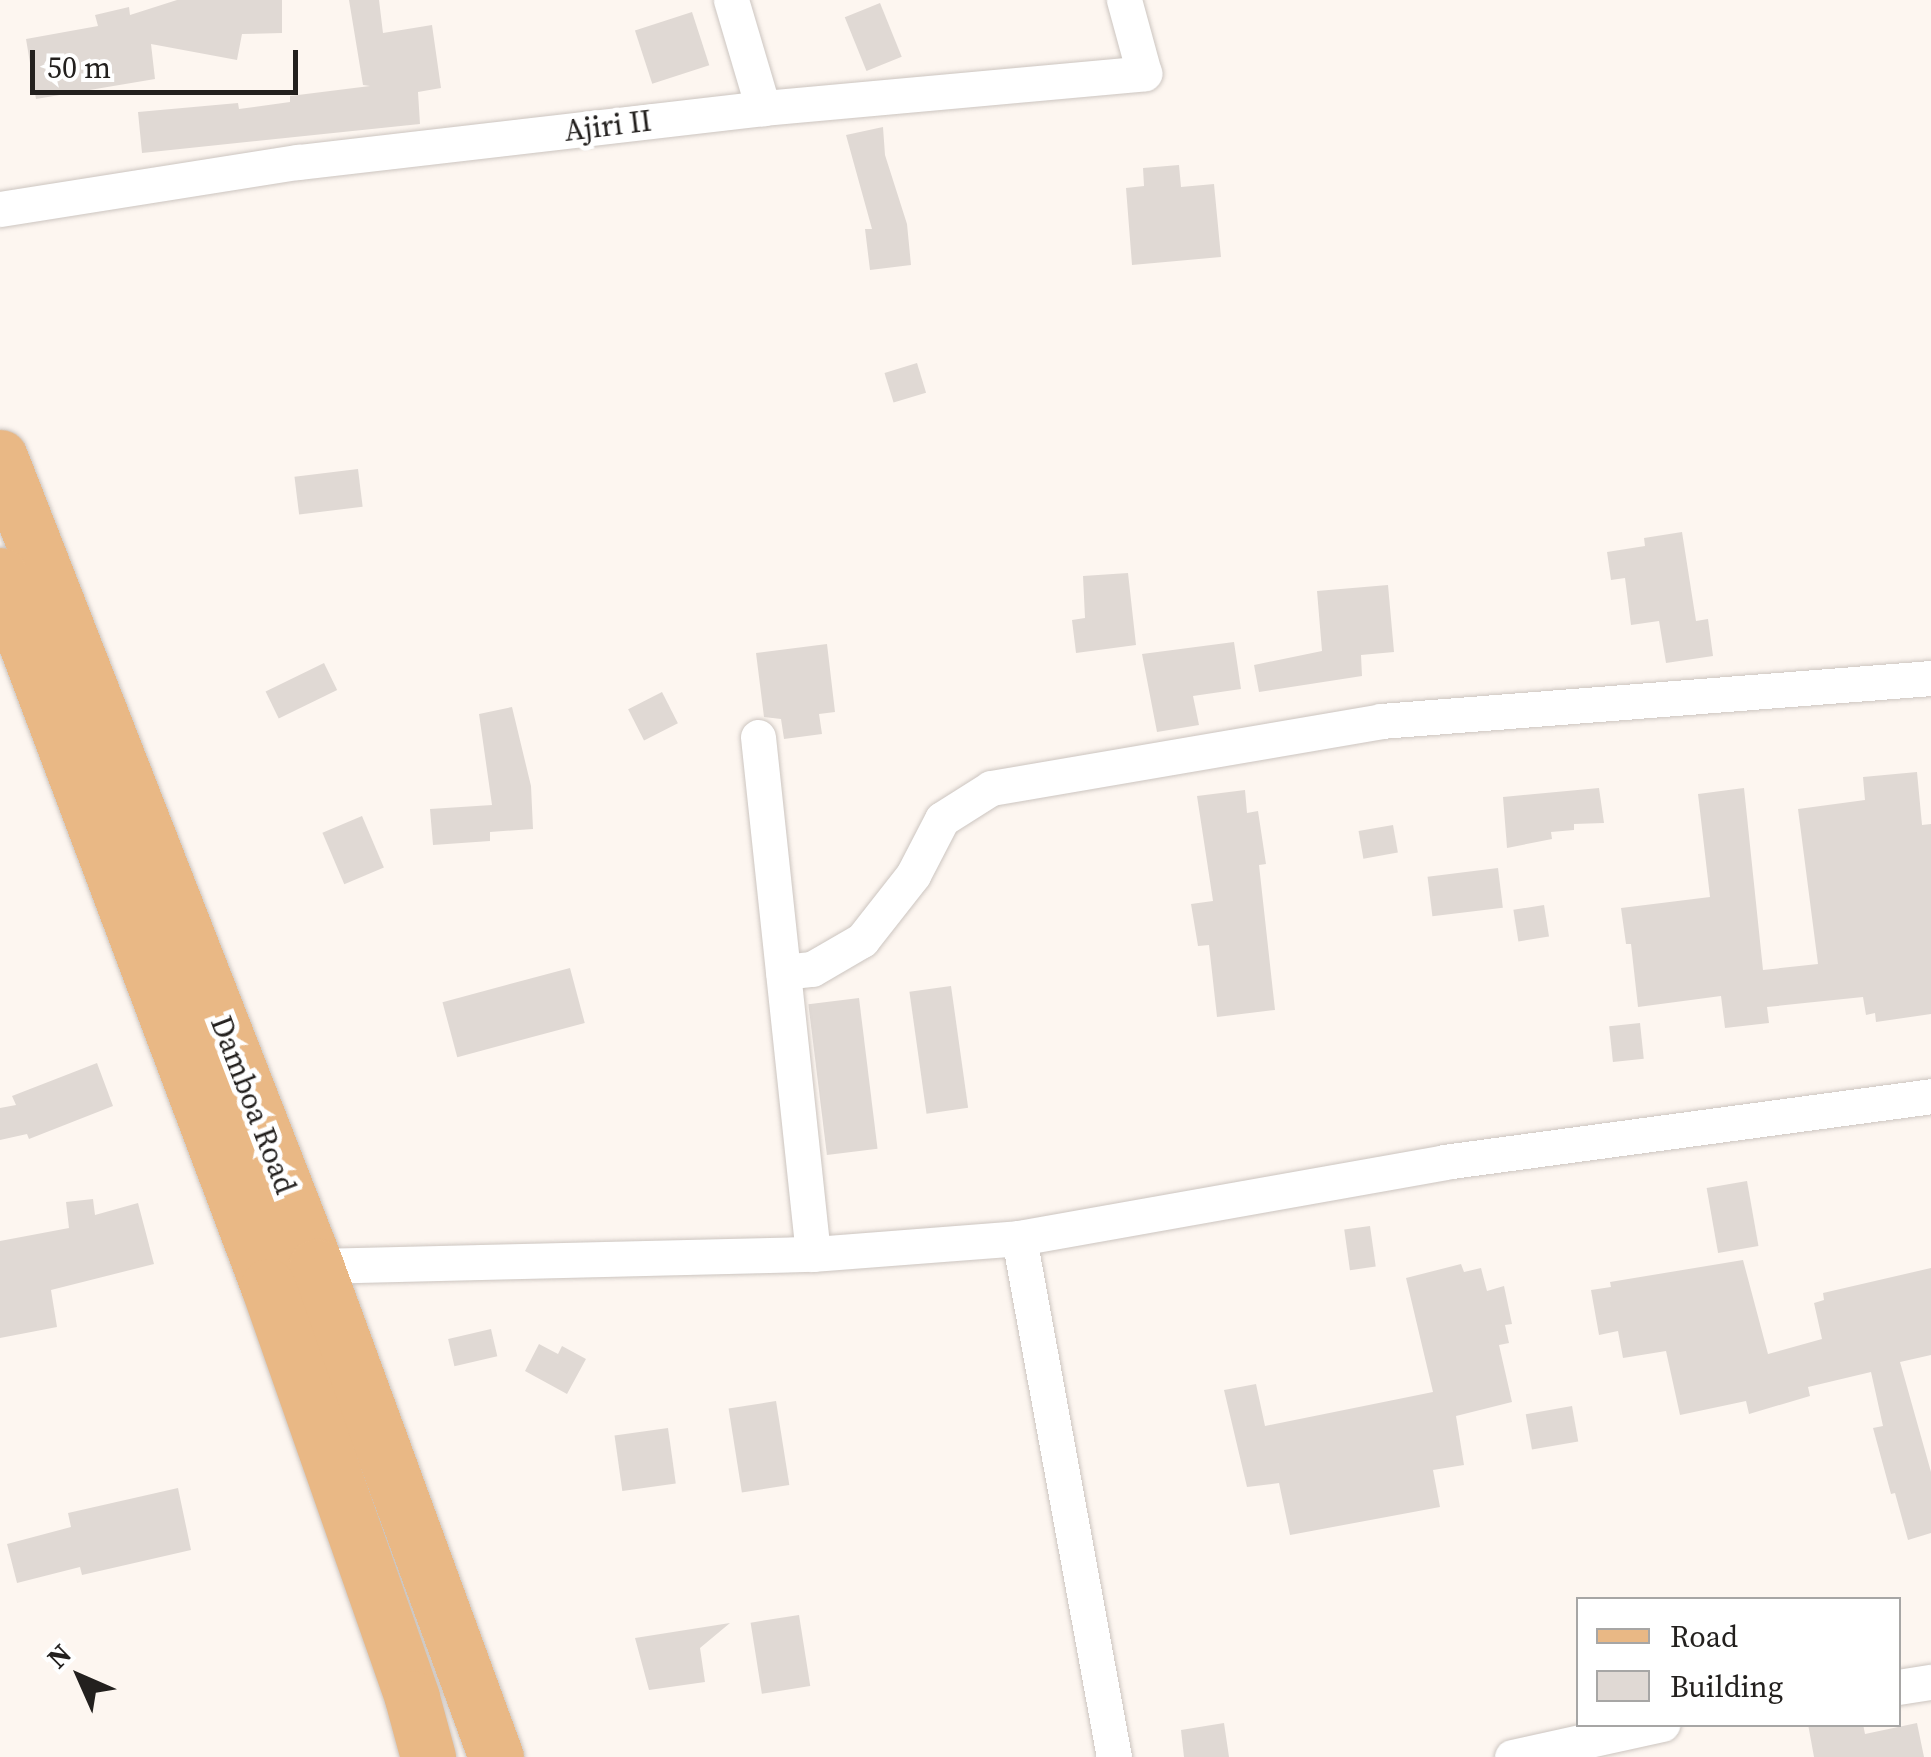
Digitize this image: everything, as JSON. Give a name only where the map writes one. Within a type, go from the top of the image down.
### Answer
[{"type":"main road","name":"Damboa Road","points":[[0,457],[292,1276],[428,1757]]},
{"type":"main road","name":"Damboa Road","points":[[0,575],[496,1757]]},
{"type":"street","points":[[731,0],[762,108]]},
{"type":"street","name":"Ajiri II","points":[[0,209],[298,162],[762,108],[1144,73],[1124,0]]},
{"type":"street","points":[[783,972],[812,969],[862,940],[912,875],[942,819],[991,788],[1381,721],[1931,678]]},
{"type":"street","points":[[758,737],[812,1254]]},
{"type":"street","points":[[292,1276],[812,1254],[1018,1238],[1444,1162],[1931,1096]]},
{"type":"street","points":[[1018,1238],[1114,1757]]},
{"type":"street","points":[[1901,1687],[1931,1682]]},
{"type":"street","points":[[1512,1757],[1652,1736]]},
{"type":"building","points":[[177,0],[282,0],[282,33],[242,34],[237,60],[151,44],[155,79],[36,99],[26,39],[98,26],[95,15],[129,7],[130,15]]},
{"type":"building","points":[[349,0],[379,0],[383,33],[432,25],[441,88],[418,92],[420,124],[142,153],[138,112],[238,103],[239,109],[290,102],[290,96],[370,86],[363,85]]},
{"type":"building","points":[[880,3],[902,57],[866,71],[845,17]]},
{"type":"building","points":[[692,12],[709,65],[652,84],[635,31]]},
{"type":"building","points":[[883,127],[885,155],[907,224],[911,265],[870,270],[865,229],[872,229],[846,135]]},
{"type":"building","points":[[1179,165],[1181,187],[1214,184],[1221,257],[1132,265],[1126,188],[1144,186],[1143,168]]},
{"type":"building","points":[[917,363],[926,393],[894,403],[884,373]]},
{"type":"building","points":[[358,469],[363,507],[299,515],[294,477]]},
{"type":"building","points":[[1682,532],[1696,621],[1708,619],[1713,656],[1666,663],[1659,621],[1631,625],[1625,578],[1611,580],[1607,552],[1645,546],[1644,538]]},
{"type":"building","points":[[1128,573],[1136,645],[1076,653],[1072,620],[1085,618],[1083,576]]},
{"type":"building","points":[[1388,585],[1394,652],[1361,655],[1362,676],[1259,692],[1254,665],[1322,651],[1317,591]]},
{"type":"building","points":[[1234,642],[1241,689],[1193,696],[1199,725],[1157,732],[1142,654]]},
{"type":"building","points":[[827,644],[835,712],[819,714],[822,734],[784,739],[781,719],[764,717],[756,653]]},
{"type":"building","points":[[324,663],[337,690],[279,718],[266,691]]},
{"type":"building","points":[[662,692],[678,723],[644,740],[628,709]]},
{"type":"building","points":[[512,707],[531,786],[533,829],[490,832],[490,841],[433,845],[430,809],[492,805],[479,714]]},
{"type":"building","points":[[1917,772],[1922,825],[1931,824],[1931,1014],[1876,1022],[1875,1013],[1866,1015],[1863,997],[1767,1007],[1769,1023],[1725,1028],[1721,996],[1638,1007],[1631,944],[1626,944],[1621,908],[1710,897],[1698,794],[1744,788],[1763,970],[1818,964],[1798,809],[1865,800],[1863,777]]},
{"type":"building","points":[[1599,788],[1604,823],[1574,824],[1574,830],[1551,832],[1552,839],[1507,848],[1503,797]]},
{"type":"building","points":[[1245,790],[1247,813],[1258,811],[1266,864],[1259,865],[1275,1010],[1217,1017],[1209,945],[1198,946],[1191,904],[1213,901],[1197,796]]},
{"type":"building","points":[[362,816],[384,868],[344,884],[322,833]]},
{"type":"building","points":[[1393,825],[1398,853],[1363,859],[1359,831]]},
{"type":"building","points":[[1498,868],[1503,908],[1432,916],[1428,877]]},
{"type":"building","points":[[1544,905],[1549,937],[1518,941],[1513,910]]},
{"type":"building","points":[[570,968],[585,1023],[457,1057],[442,1002]]},
{"type":"building","points":[[951,986],[968,1108],[927,1114],[909,992]]},
{"type":"building","points":[[859,998],[878,1149],[827,1155],[808,1004]]},
{"type":"building","points":[[1640,1023],[1644,1059],[1613,1062],[1609,1026]]},
{"type":"building","points":[[97,1063],[113,1106],[29,1139],[27,1134],[0,1140],[0,1108],[16,1105],[12,1096]]},
{"type":"building","points":[[1747,1181],[1758,1246],[1718,1253],[1707,1188]]},
{"type":"building","points":[[93,1199],[95,1215],[138,1203],[154,1264],[51,1290],[57,1327],[0,1338],[0,1241],[69,1228],[66,1202]]},
{"type":"building","points":[[1370,1226],[1376,1267],[1350,1270],[1344,1230]]},
{"type":"building","points":[[1743,1260],[1768,1354],[1822,1339],[1814,1303],[1824,1300],[1823,1293],[1931,1268],[1931,1355],[1900,1362],[1931,1472],[1931,1533],[1908,1540],[1873,1428],[1883,1426],[1871,1372],[1808,1387],[1810,1396],[1749,1414],[1746,1401],[1680,1415],[1666,1351],[1623,1358],[1618,1331],[1599,1335],[1591,1290],[1611,1287],[1610,1282]]},
{"type":"building","points":[[1461,1264],[1464,1272],[1481,1268],[1487,1291],[1504,1286],[1512,1324],[1505,1325],[1509,1343],[1499,1345],[1512,1402],[1456,1416],[1464,1465],[1433,1470],[1440,1507],[1290,1535],[1279,1483],[1247,1487],[1224,1390],[1256,1384],[1265,1426],[1433,1392],[1406,1278]]},
{"type":"building","points":[[491,1329],[497,1356],[454,1366],[448,1339]]},
{"type":"building","points":[[539,1344],[558,1354],[562,1346],[586,1359],[567,1394],[525,1371]]},
{"type":"building","points":[[776,1401],[789,1485],[742,1492],[729,1409]]},
{"type":"building","points":[[1572,1406],[1578,1441],[1532,1450],[1526,1414]]},
{"type":"building","points":[[668,1428],[676,1483],[622,1491],[615,1436]]},
{"type":"building","points":[[178,1488],[191,1550],[82,1575],[80,1567],[17,1583],[7,1544],[71,1527],[68,1513]]},
{"type":"building","points":[[799,1615],[810,1686],[762,1694],[751,1623]]},
{"type":"building","points":[[730,1623],[700,1648],[705,1682],[649,1690],[635,1638]]},
{"type":"building","points":[[1224,1723],[1229,1757],[1184,1757],[1181,1730]]},
{"type":"building","points":[[1917,1723],[1924,1757],[1814,1757],[1809,1727],[1864,1727],[1865,1734]]}]
